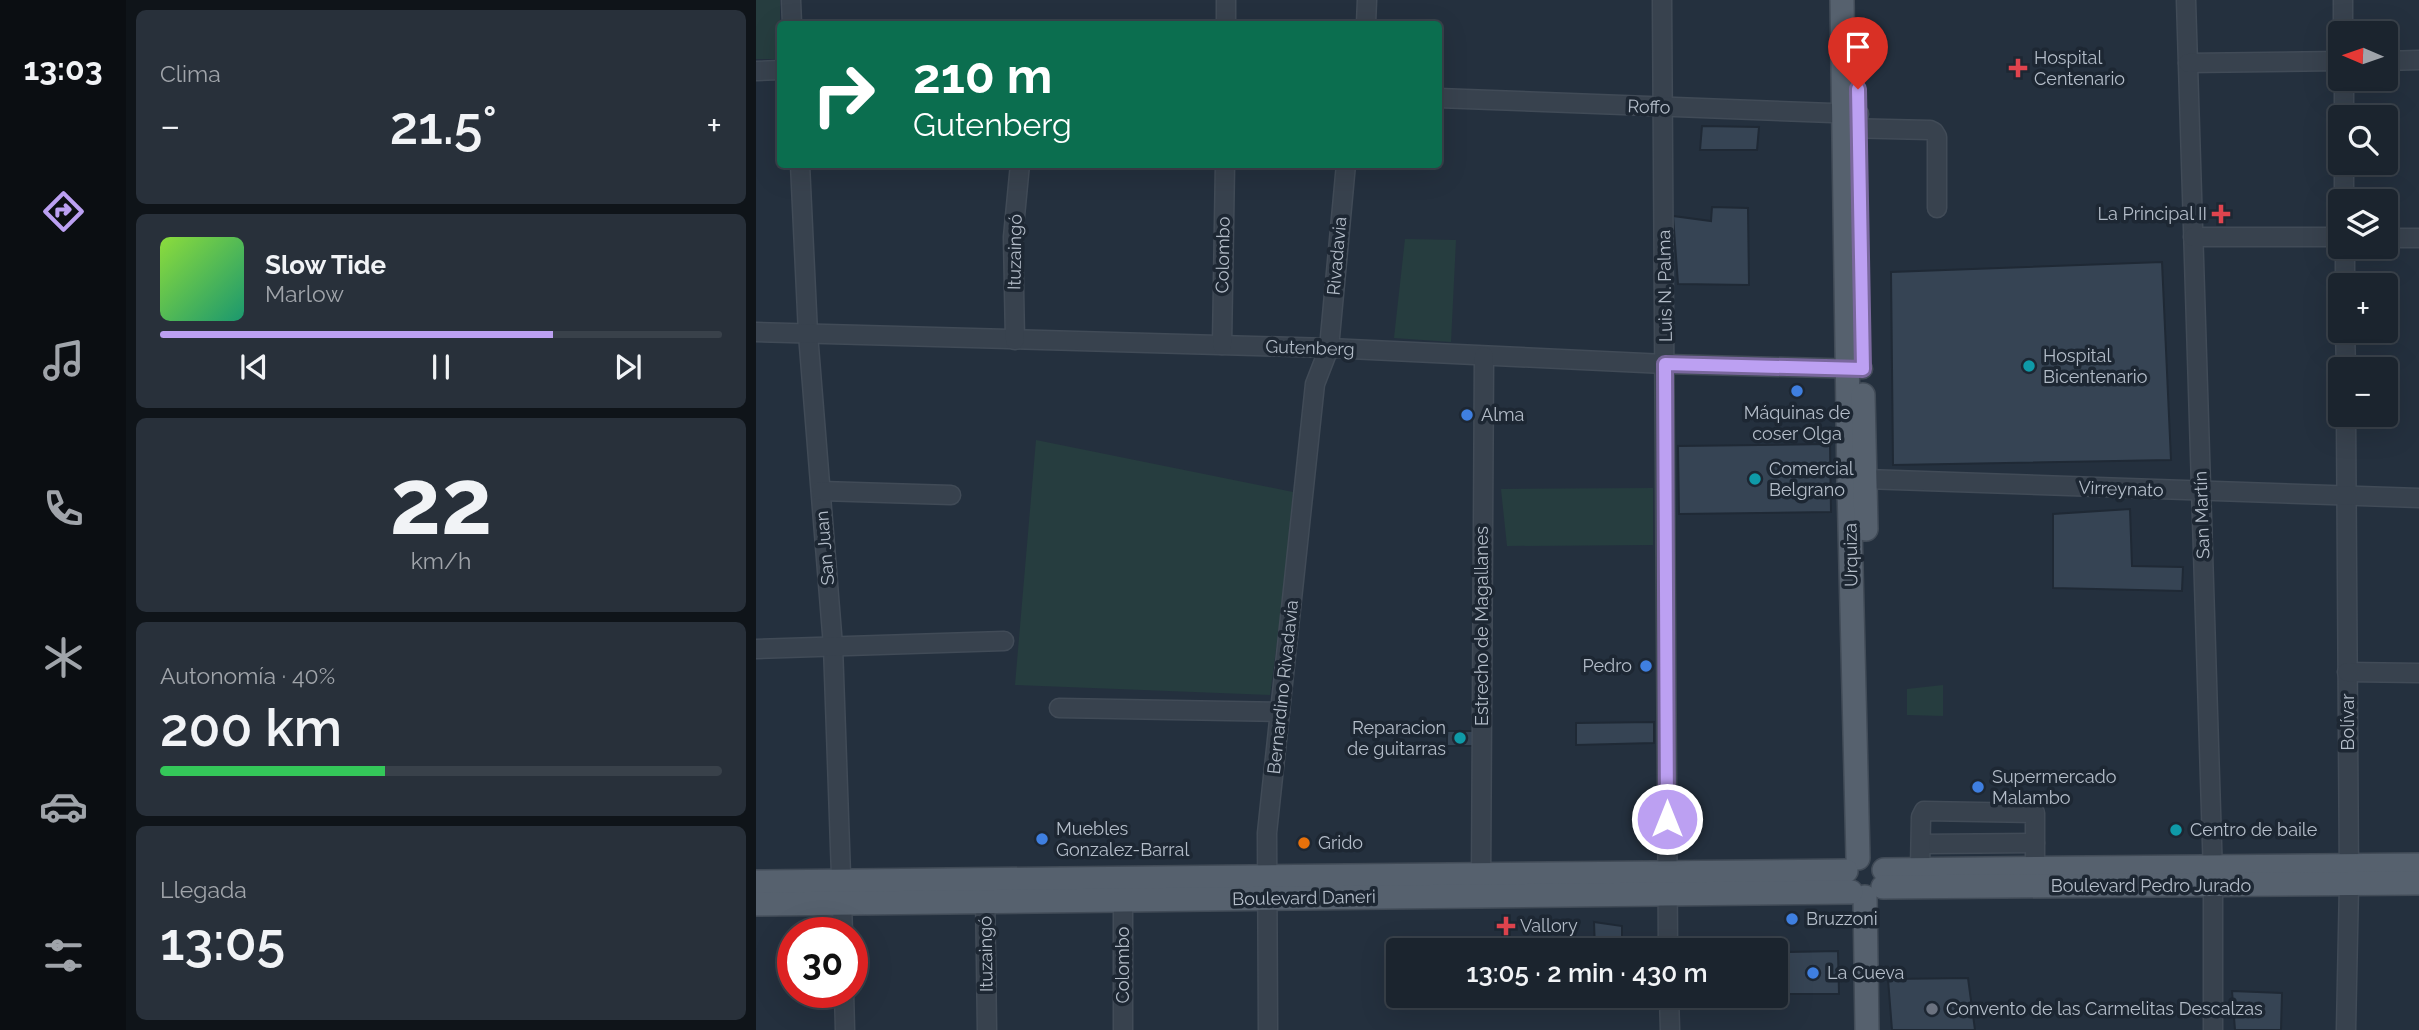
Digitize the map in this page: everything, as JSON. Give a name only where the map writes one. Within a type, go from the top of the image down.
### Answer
[{"type":"main road","name":"Urquiza","points":[[1842,0],[1851,121]]},
{"type":"main road","name":"Urquiza","points":[[1855,0],[1851,121],[1866,876]]},
{"type":"main road","name":"Urquiza","points":[[1855,369],[1865,479],[1866,876]]},
{"type":"main road","name":"Boulevard Pedro Jurado","points":[[2349,876],[2419,865]]},
{"type":"main road","name":"Boulevard Pedro Jurado","points":[[1866,876],[1920,869],[2035,868],[2213,876]]},
{"type":"main road","name":"Boulevard Daneri","points":[[756,881],[842,880],[985,890],[1758,882],[1866,876]]},
{"type":"main road","name":"Boulevard Pedro Jurado","points":[[1866,876],[2349,876],[2419,883]]},
{"type":"main road","points":[[1866,876],[1867,1030]]},
{"type":"main road","name":"Boulevard Daneri","points":[[1080,889],[1123,900],[1266,887]]},
{"type":"main road","name":"Boulevard Daneri","points":[[756,904],[843,904],[985,890]]},
{"type":"street","points":[[791,0],[792,21]]},
{"type":"street","points":[[1226,0],[1226,21]]},
{"type":"street","points":[[1366,21],[1367,0]]},
{"type":"street","name":"Luis N. Palma","points":[[1662,0],[1668,938]]},
{"type":"street","name":"San Martín","points":[[2186,0],[2213,876],[2213,1030]]},
{"type":"street","points":[[2343,0],[2343,21]]},
{"type":"street","points":[[2398,61],[2419,60]]},
{"type":"street","points":[[2188,63],[2328,61]]},
{"type":"street","points":[[756,71],[777,70]]},
{"type":"street","name":"Roffo","points":[[1442,98],[1663,107],[1851,121],[1930,130],[1937,137],[1937,208]]},
{"type":"street","name":"San Juan","points":[[800,168],[808,334],[833,646],[843,917]]},
{"type":"street","name":"Ituzaingó","points":[[1016,340],[1013,237],[1020,168]]},
{"type":"street","name":"Colombo","points":[[1222,345],[1225,168]]},
{"type":"street","name":"Rivadavia","points":[[1329,348],[1346,168]]},
{"type":"street","points":[[2193,237],[2328,237]]},
{"type":"street","points":[[2398,238],[2419,238]]},
{"type":"street","name":"Gutenberg","points":[[756,332],[1329,348],[1665,364],[1855,369]]},
{"type":"street","name":"Bernardino Rivadavia","points":[[1268,1030],[1267,833],[1315,384],[1329,348]]},
{"type":"street","name":"Estrecho de Magallanes","points":[[1481,885],[1484,356]]},
{"type":"street","name":"Bolívar","points":[[2346,427],[2349,876],[2346,1030]]},
{"type":"street","name":"Virreynato","points":[[1865,479],[2419,498]]},
{"type":"street","points":[[821,491],[951,495]]},
{"type":"street","points":[[756,649],[1004,641]]},
{"type":"street","points":[[2347,672],[2419,673]]},
{"type":"street","points":[[1059,708],[1280,712]]},
{"type":"street","points":[[1920,869],[1921,817],[1924,811],[2031,811],[2036,817],[2035,868]]},
{"type":"street","points":[[1921,844],[2035,843]]},
{"type":"street","name":"Ituzaingó","points":[[985,890],[987,1030]]},
{"type":"street","name":"Colombo","points":[[1123,900],[1123,1030]]},
{"type":"street","points":[[844,1008],[845,1030]]},
{"type":"street","points":[[1669,1008],[1670,1030]]},
{"type":"green space","points":[[756,0],[780,0],[777,59],[756,59]]},
{"type":"green space","points":[[1405,239],[1456,240],[1451,342],[1394,338]]},
{"type":"green space","points":[[1036,440],[1293,492],[1270,695],[1015,685]]},
{"type":"green space","points":[[1653,488],[1653,545],[1507,546],[1501,489]]},
{"type":"green space","points":[[1943,685],[1943,716],[1907,715],[1907,689]]},
{"type":"building","points":[[1702,126],[1759,127],[1757,150],[1700,150]]},
{"type":"building","points":[[1712,207],[1748,208],[1749,285],[1678,284],[1673,216],[1711,221]]},
{"type":"building","name":"Hospital Bicentenario","points":[[2162,262],[2171,460],[1893,465],[1891,272]]},
{"type":"building","name":"Comercial Belgrano","points":[[1830,444],[1831,512],[1679,514],[1678,446]]},
{"type":"building","points":[[2130,509],[2132,566],[2183,567],[2182,591],[2053,588],[2053,514]]},
{"type":"building","points":[[1654,722],[1654,743],[1576,745],[1576,723]]},
{"type":"building","name":"Reparacion de guitarras","points":[[1447,731],[1473,731],[1473,746],[1447,746]]},
{"type":"building","points":[[1594,922],[1622,926],[1622,938],[1595,938]]},
{"type":"building","name":"La Cueva","points":[[1838,951],[1839,994],[1789,994],[1788,952]]},
{"type":"building","name":"Convento de las Carmelitas Descalzas","points":[[1968,978],[1975,1030],[1892,1030],[1888,979]]},
{"type":"building","points":[[2232,991],[2282,993],[2281,1030],[2235,1030]]},
{"type":"place","name":"Hospital Centenario","points":[[2018,68]]},
{"type":"place","name":"La Principal II","points":[[2221,214]]},
{"type":"place","name":"Hospital Bicentenario","points":[[2029,366]]},
{"type":"place","name":"Máquinas de coser Olga","points":[[1797,391]]},
{"type":"place","name":"Alma","points":[[1467,415]]},
{"type":"place","name":"Comercial Belgrano","points":[[1755,479]]},
{"type":"place","name":"Pedro","points":[[1646,666]]},
{"type":"place","name":"Reparacion de guitarras","points":[[1460,738]]},
{"type":"place","name":"Supermercado Malambo","points":[[1978,787]]},
{"type":"place","name":"Centro de baile","points":[[2176,830]]},
{"type":"place","name":"Muebles Gonzalez-Barral","points":[[1042,839]]},
{"type":"place","name":"Grido","points":[[1304,843]]},
{"type":"place","name":"Bruzzoni","points":[[1792,919]]},
{"type":"place","name":"Vallory","points":[[1506,926]]},
{"type":"place","name":"La Cueva","points":[[1813,973]]},
{"type":"place","name":"Convento de las Carmelitas Descalzas","points":[[1932,1009]]},
{"type":"route","points":[[1667,819],[1665,364],[1863,369],[1858,89]]}]
